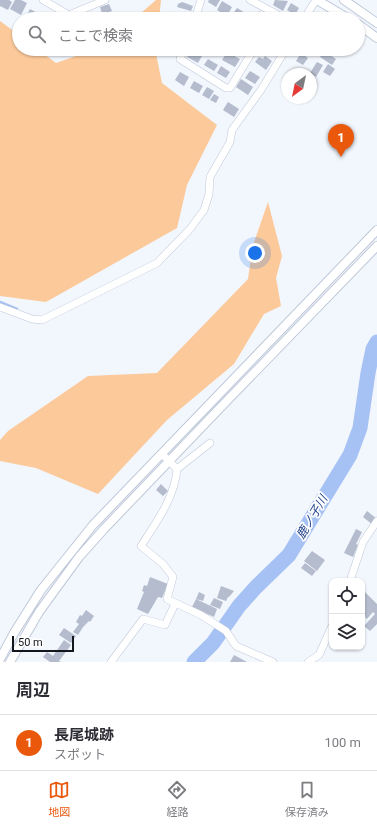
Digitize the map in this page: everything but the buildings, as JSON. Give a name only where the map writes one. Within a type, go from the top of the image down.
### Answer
[{"type":"street","points":[[43,0],[64,12]]},
{"type":"street","points":[[76,12],[105,0]]},
{"type":"street","points":[[198,12],[202,0]]},
{"type":"street","points":[[250,0],[269,12]]},
{"type":"street","points":[[308,12],[316,0],[337,12]]},
{"type":"street","points":[[344,0],[361,12]]},
{"type":"street","points":[[365,15],[377,23]]},
{"type":"street","points":[[365,29],[377,38]]},
{"type":"street","points":[[181,56],[180,59],[226,88],[230,88],[249,56]]},
{"type":"street","points":[[0,306],[32,319],[42,320],[157,263],[190,229],[204,210],[209,194],[210,177],[230,142],[232,130],[261,90],[282,56]]},
{"type":"street","points":[[0,659],[28,610],[55,572],[93,525],[377,230]]},
{"type":"street","points":[[10,662],[38,612],[79,557],[169,461],[377,246]]},
{"type":"street","points":[[210,443],[177,469],[176,477],[164,509],[141,546],[163,564],[173,577],[167,599],[201,615],[226,631],[236,646],[273,662]]},
{"type":"street","points":[[162,454],[177,469]]},
{"type":"street","points":[[351,578],[363,542],[377,521]]},
{"type":"street","points":[[112,662],[143,619],[165,625],[175,604]]},
{"type":"street","points":[[308,662],[319,656],[329,633]]},
{"type":"shaded area","points":[[156,0],[161,0],[160,12],[142,12]]},
{"type":"shaded area","points":[[0,21],[12,30],[12,56],[46,56],[56,63],[76,56],[156,56],[162,83],[217,125],[187,185],[177,228],[46,302],[0,296]]},
{"type":"shaded area","points":[[268,202],[282,256],[276,278],[281,306],[264,314],[234,364],[167,420],[98,494],[36,468],[0,461],[0,440],[8,431],[88,376],[157,373],[248,279],[253,245]]},
{"type":"waterway","points":[[0,302],[17,309]]},
{"type":"waterway","name":"鹿ノ子川","points":[[194,662],[213,643],[239,606],[289,555],[350,455],[360,428],[368,373],[373,349],[377,342]]},
{"type":"place","name":"長尾城跡","points":[[341,157]]}]
